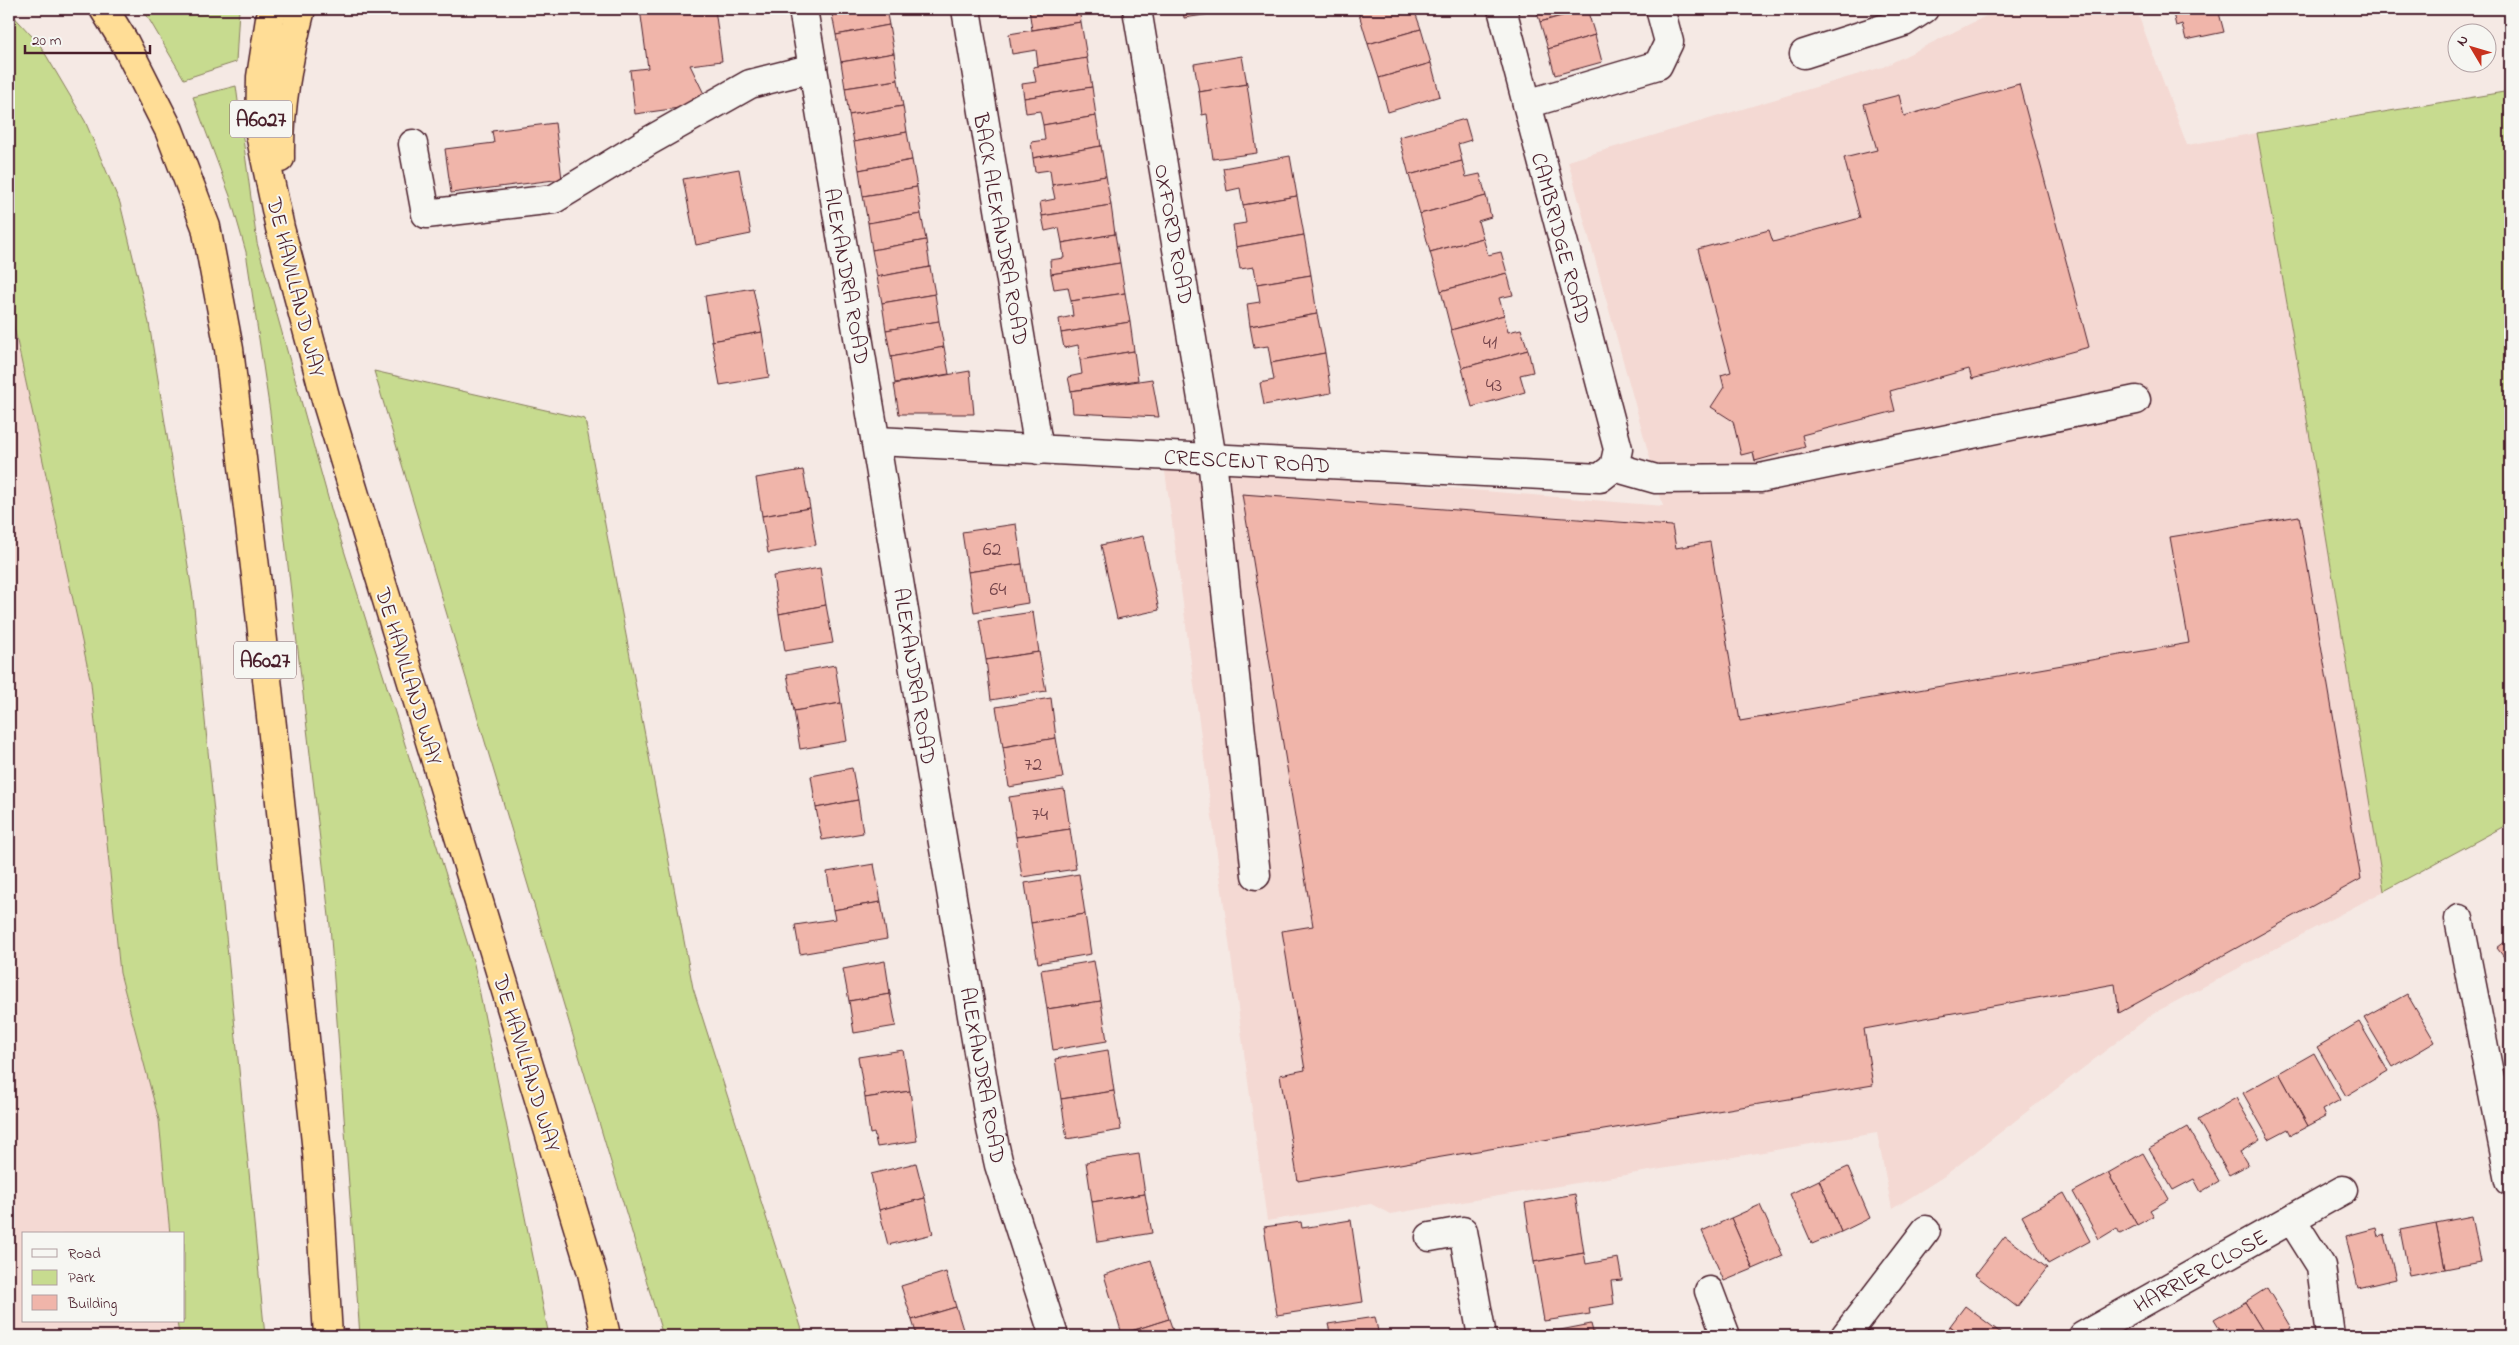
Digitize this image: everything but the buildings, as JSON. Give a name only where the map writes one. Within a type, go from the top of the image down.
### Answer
[{"type":"highway","name":"A6027","points":[[104,9],[126,43],[169,130],[206,227],[229,349],[258,584],[317,1152],[328,1336]]},
{"type":"highway","name":"DE HAVILLAND WAY","points":[[274,9],[270,19],[262,77],[260,134],[280,228],[326,400],[592,1273],[606,1336]]},
{"type":"highway","points":[[280,228],[280,122],[291,44],[301,9]]},
{"type":"street","name":"ALEXANDRA ROAD","points":[[803,9],[991,1129],[999,1165],[1054,1336]]},
{"type":"street","name":"BACK ALEXANDRA ROAD","points":[[966,9],[1039,450]]},
{"type":"street","name":"OXFORD ROAD","points":[[1137,9],[1212,459],[1256,875]]},
{"type":"street","name":"CAMBRIDGE ROAD","points":[[1502,9],[1618,449],[1614,467]]},
{"type":"street","points":[[1527,104],[1658,65],[1669,42],[1660,9]]},
{"type":"street","points":[[1804,54],[1904,22],[1924,9]]},
{"type":"street","points":[[413,144],[426,214],[554,199],[648,141],[750,84],[813,68]]},
{"type":"street","points":[[1614,467],[1656,479],[1760,478],[2136,400]]},
{"type":"street","name":"CRESCENT ROAD","points":[[877,441],[1600,478],[1614,467]]},
{"type":"street","points":[[2459,919],[2510,1181]]},
{"type":"street","name":"HARRIER CLOSE","points":[[2083,1336],[2344,1190]]},
{"type":"street","name":"HARRIER CLOSE","points":[[2292,1220],[2321,1266],[2330,1336]]},
{"type":"street","points":[[1845,1336],[1926,1230]]},
{"type":"street","points":[[1430,1237],[1462,1231],[1482,1336]]},
{"type":"street","points":[[1709,1292],[1726,1336]]},
{"type":"shaded area","points":[[2000,9],[2136,9],[2187,145],[2257,133],[2301,383],[2384,891],[2154,1013],[1943,1177],[1892,1209],[1877,1133],[1390,1214],[1371,1204],[1267,1221],[1164,464],[1663,506],[1568,161],[1883,67]]},
{"type":"shaded area","points":[[9,304],[91,683],[120,973],[159,1120],[170,1232],[22,1232],[22,1322],[177,1322],[179,1336],[9,1336]]},
{"type":"green space","points":[[143,9],[239,9],[236,62],[184,79]]},
{"type":"green space","points":[[9,11],[40,45],[85,121],[120,203],[149,323],[193,597],[265,1336],[179,1336],[177,1322],[185,1322],[185,1232],[170,1232],[159,1120],[120,973],[91,683],[9,304]]},
{"type":"green space","points":[[236,86],[257,243],[332,512],[474,964],[549,1336],[360,1336],[330,925],[270,412],[246,252],[230,196],[193,97]]},
{"type":"green space","points":[[2510,91],[2510,823],[2384,891],[2301,383],[2257,133]]},
{"type":"green space","points":[[374,371],[585,419],[693,988],[804,1336],[663,1336]]}]
